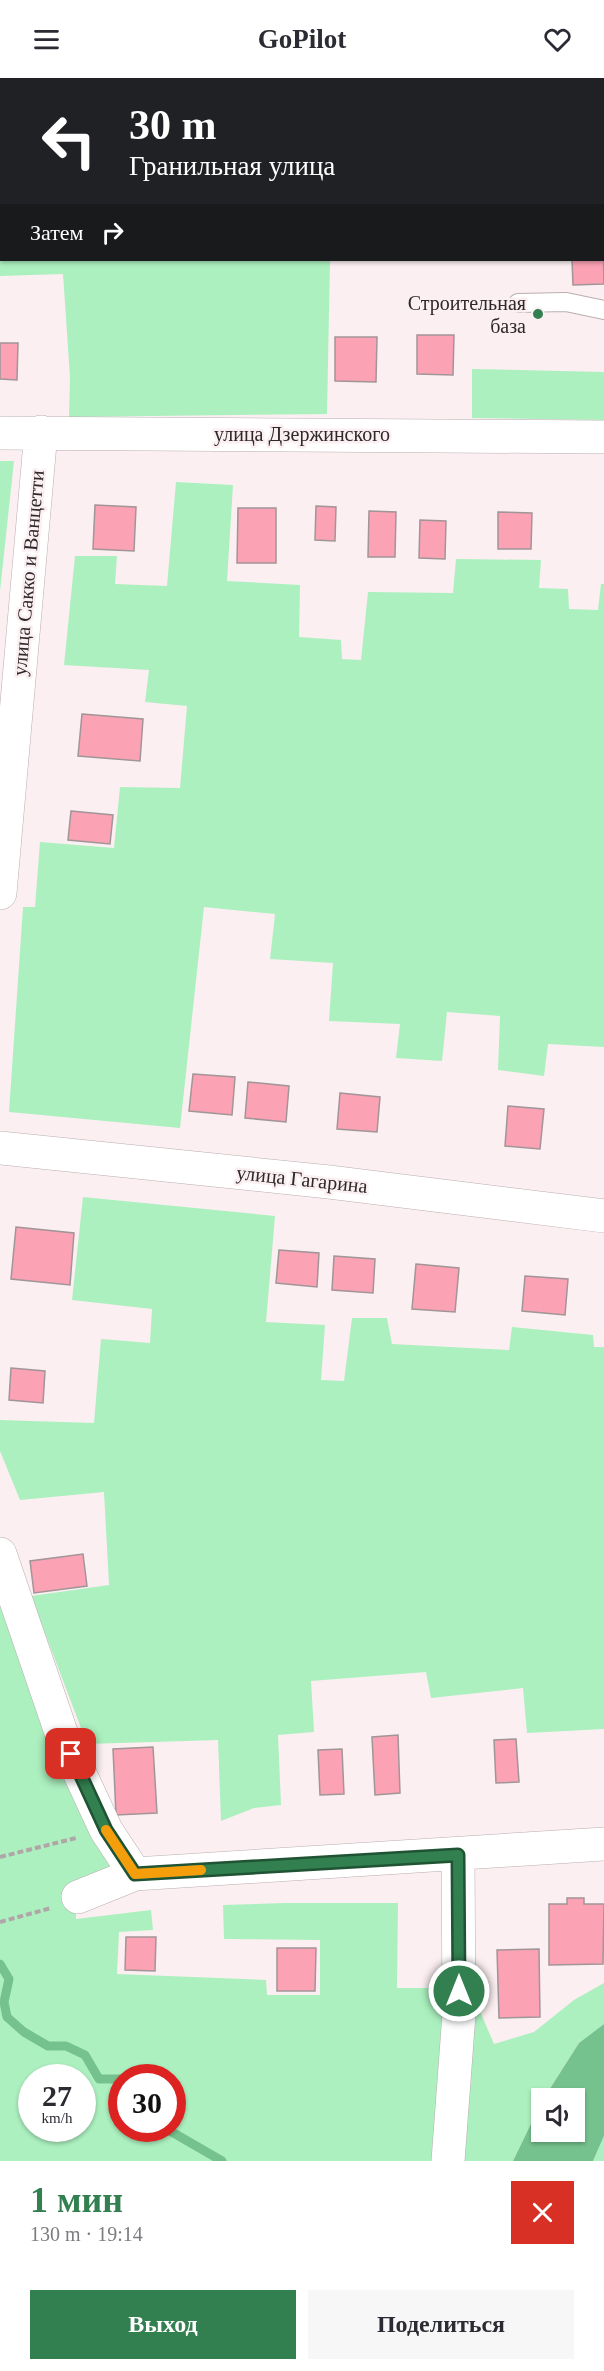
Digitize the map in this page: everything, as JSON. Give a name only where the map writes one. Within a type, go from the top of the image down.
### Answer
[{"type":"street","name":"улица Сакко и Ванцетти","points":[[0,893],[40,432]]},
{"type":"street","name":"улица Дзержинского","points":[[0,433],[604,436]]},
{"type":"street","name":"улица Гагарина","points":[[0,1148],[329,1182],[604,1216]]},
{"type":"street","points":[[0,1554],[62,1735],[106,1830],[135,1874]]},
{"type":"street","points":[[78,1897],[135,1874],[604,1844]]},
{"type":"street","points":[[447,2161],[459,2014],[458,1855]]},
{"type":"lane","points":[[518,303],[566,302],[604,310]]},
{"type":"path","points":[[0,1857],[53,1844]]},
{"type":"path","points":[[0,1922],[39,1913]]},
{"type":"shaded area","points":[[0,261],[330,261],[327,414],[69,417],[70,377],[63,274],[0,276]]},
{"type":"shaded area","points":[[472,369],[604,372],[604,420],[472,418]]},
{"type":"shaded area","points":[[0,461],[14,461],[0,591]]},
{"type":"shaded area","points":[[176,482],[233,485],[227,581],[300,585],[299,637],[341,640],[342,659],[361,660],[368,592],[453,593],[456,559],[541,560],[539,588],[568,589],[569,609],[598,610],[601,584],[604,584],[604,1047],[548,1044],[544,1076],[498,1070],[500,1016],[447,1012],[442,1061],[396,1058],[400,1024],[329,1021],[333,963],[270,959],[275,914],[204,907],[180,1128],[9,1112],[23,907],[35,907],[40,842],[114,848],[120,787],[180,788],[187,706],[145,702],[149,670],[64,665],[75,556],[117,556],[115,584],[167,586]]},
{"type":"shaded area","points":[[83,1197],[275,1216],[266,1322],[325,1325],[321,1380],[344,1381],[352,1318],[387,1318],[392,1344],[509,1350],[512,1327],[593,1335],[594,1347],[604,1347],[604,1729],[527,1733],[523,1688],[431,1698],[426,1672],[311,1681],[314,1732],[278,1735],[281,1805],[254,1808],[221,1821],[218,1740],[87,1744],[31,1596],[109,1585],[104,1492],[20,1500],[0,1451],[0,1420],[94,1423],[101,1339],[150,1343],[152,1309],[72,1300]]},
{"type":"shaded area","points":[[0,1598],[56,1763],[111,1869],[76,1884],[76,1919],[151,1910],[153,1930],[119,1932],[117,1974],[266,1980],[267,1995],[320,1995],[320,1940],[224,1939],[223,1905],[398,1903],[397,1988],[448,1988],[435,2161],[0,2161]]},
{"type":"shaded area","points":[[604,1983],[604,2024],[579,2043],[550,2088],[531,2088],[531,2124],[513,2161],[455,2161],[474,1997],[494,2044],[534,2032],[574,2000]]},
{"type":"shaded area","points":[[604,2024],[604,2136],[593,2161],[513,2161],[531,2124],[531,2142],[585,2142],[585,2088],[550,2088],[579,2043]]},
{"type":"shaded area","points":[[604,2136],[604,2161],[593,2161]]},
{"type":"building","points":[[572,261],[603,261],[604,284],[573,285]]},
{"type":"building","points":[[417,335],[454,335],[453,375],[417,374]]},
{"type":"building","points":[[335,337],[377,337],[376,382],[335,381]]},
{"type":"building","points":[[0,343],[18,343],[17,380],[0,379]]},
{"type":"building","points":[[95,505],[136,507],[134,551],[93,549]]},
{"type":"building","points":[[316,506],[336,507],[335,541],[315,540]]},
{"type":"building","points":[[238,508],[276,508],[276,563],[237,563]]},
{"type":"building","points":[[369,511],[396,512],[395,557],[368,557]]},
{"type":"building","points":[[498,512],[532,513],[531,549],[498,549]]},
{"type":"building","points":[[420,520],[446,521],[445,559],[419,558]]},
{"type":"building","points":[[82,714],[143,719],[140,761],[78,756]]},
{"type":"building","points":[[71,811],[113,815],[110,844],[68,840]]},
{"type":"building","points":[[193,1074],[235,1077],[232,1115],[189,1111]]},
{"type":"building","points":[[248,1082],[289,1086],[286,1122],[245,1118]]},
{"type":"building","points":[[340,1093],[380,1097],[377,1132],[337,1129]]},
{"type":"building","points":[[508,1106],[544,1109],[540,1149],[505,1146]]},
{"type":"building","points":[[16,1227],[74,1233],[70,1285],[11,1279]]},
{"type":"building","points":[[279,1250],[319,1253],[317,1287],[276,1283]]},
{"type":"building","points":[[334,1256],[375,1259],[373,1293],[332,1290]]},
{"type":"building","points":[[416,1264],[459,1268],[455,1312],[412,1309]]},
{"type":"building","points":[[525,1276],[568,1279],[565,1315],[522,1311]]},
{"type":"building","points":[[11,1368],[45,1371],[43,1403],[9,1400]]},
{"type":"building","points":[[83,1554],[87,1586],[34,1593],[30,1561]]},
{"type":"building","points":[[398,1735],[400,1793],[375,1795],[372,1737]]},
{"type":"building","points":[[516,1739],[519,1782],[496,1783],[494,1740]]},
{"type":"building","points":[[153,1747],[157,1813],[116,1815],[113,1749]]},
{"type":"building","points":[[342,1749],[344,1794],[320,1795],[318,1750]]},
{"type":"building","points":[[567,1898],[584,1898],[584,1904],[604,1904],[603,1964],[549,1965],[549,1904],[567,1904]]},
{"type":"building","points":[[126,1937],[156,1937],[155,1971],[125,1970]]},
{"type":"building","points":[[277,1948],[316,1948],[315,1991],[277,1991]]},
{"type":"building","points":[[539,1949],[540,2017],[499,2018],[497,1950]]},
{"type":"waterway","points":[[0,1964],[9,1979],[4,2002],[7,2017],[24,2032],[48,2046],[66,2046],[85,2055],[99,2079],[108,2079]]},
{"type":"waterway","points":[[186,2140],[222,2161]]},
{"type":"slow traffic","points":[[106,1830],[135,1874],[201,1870]]},
{"type":"place","name":"Строительная база","points":[[538,314]]},
{"type":"route","points":[[71,1754],[106,1830],[135,1874],[458,1855],[459,1991]]}]
